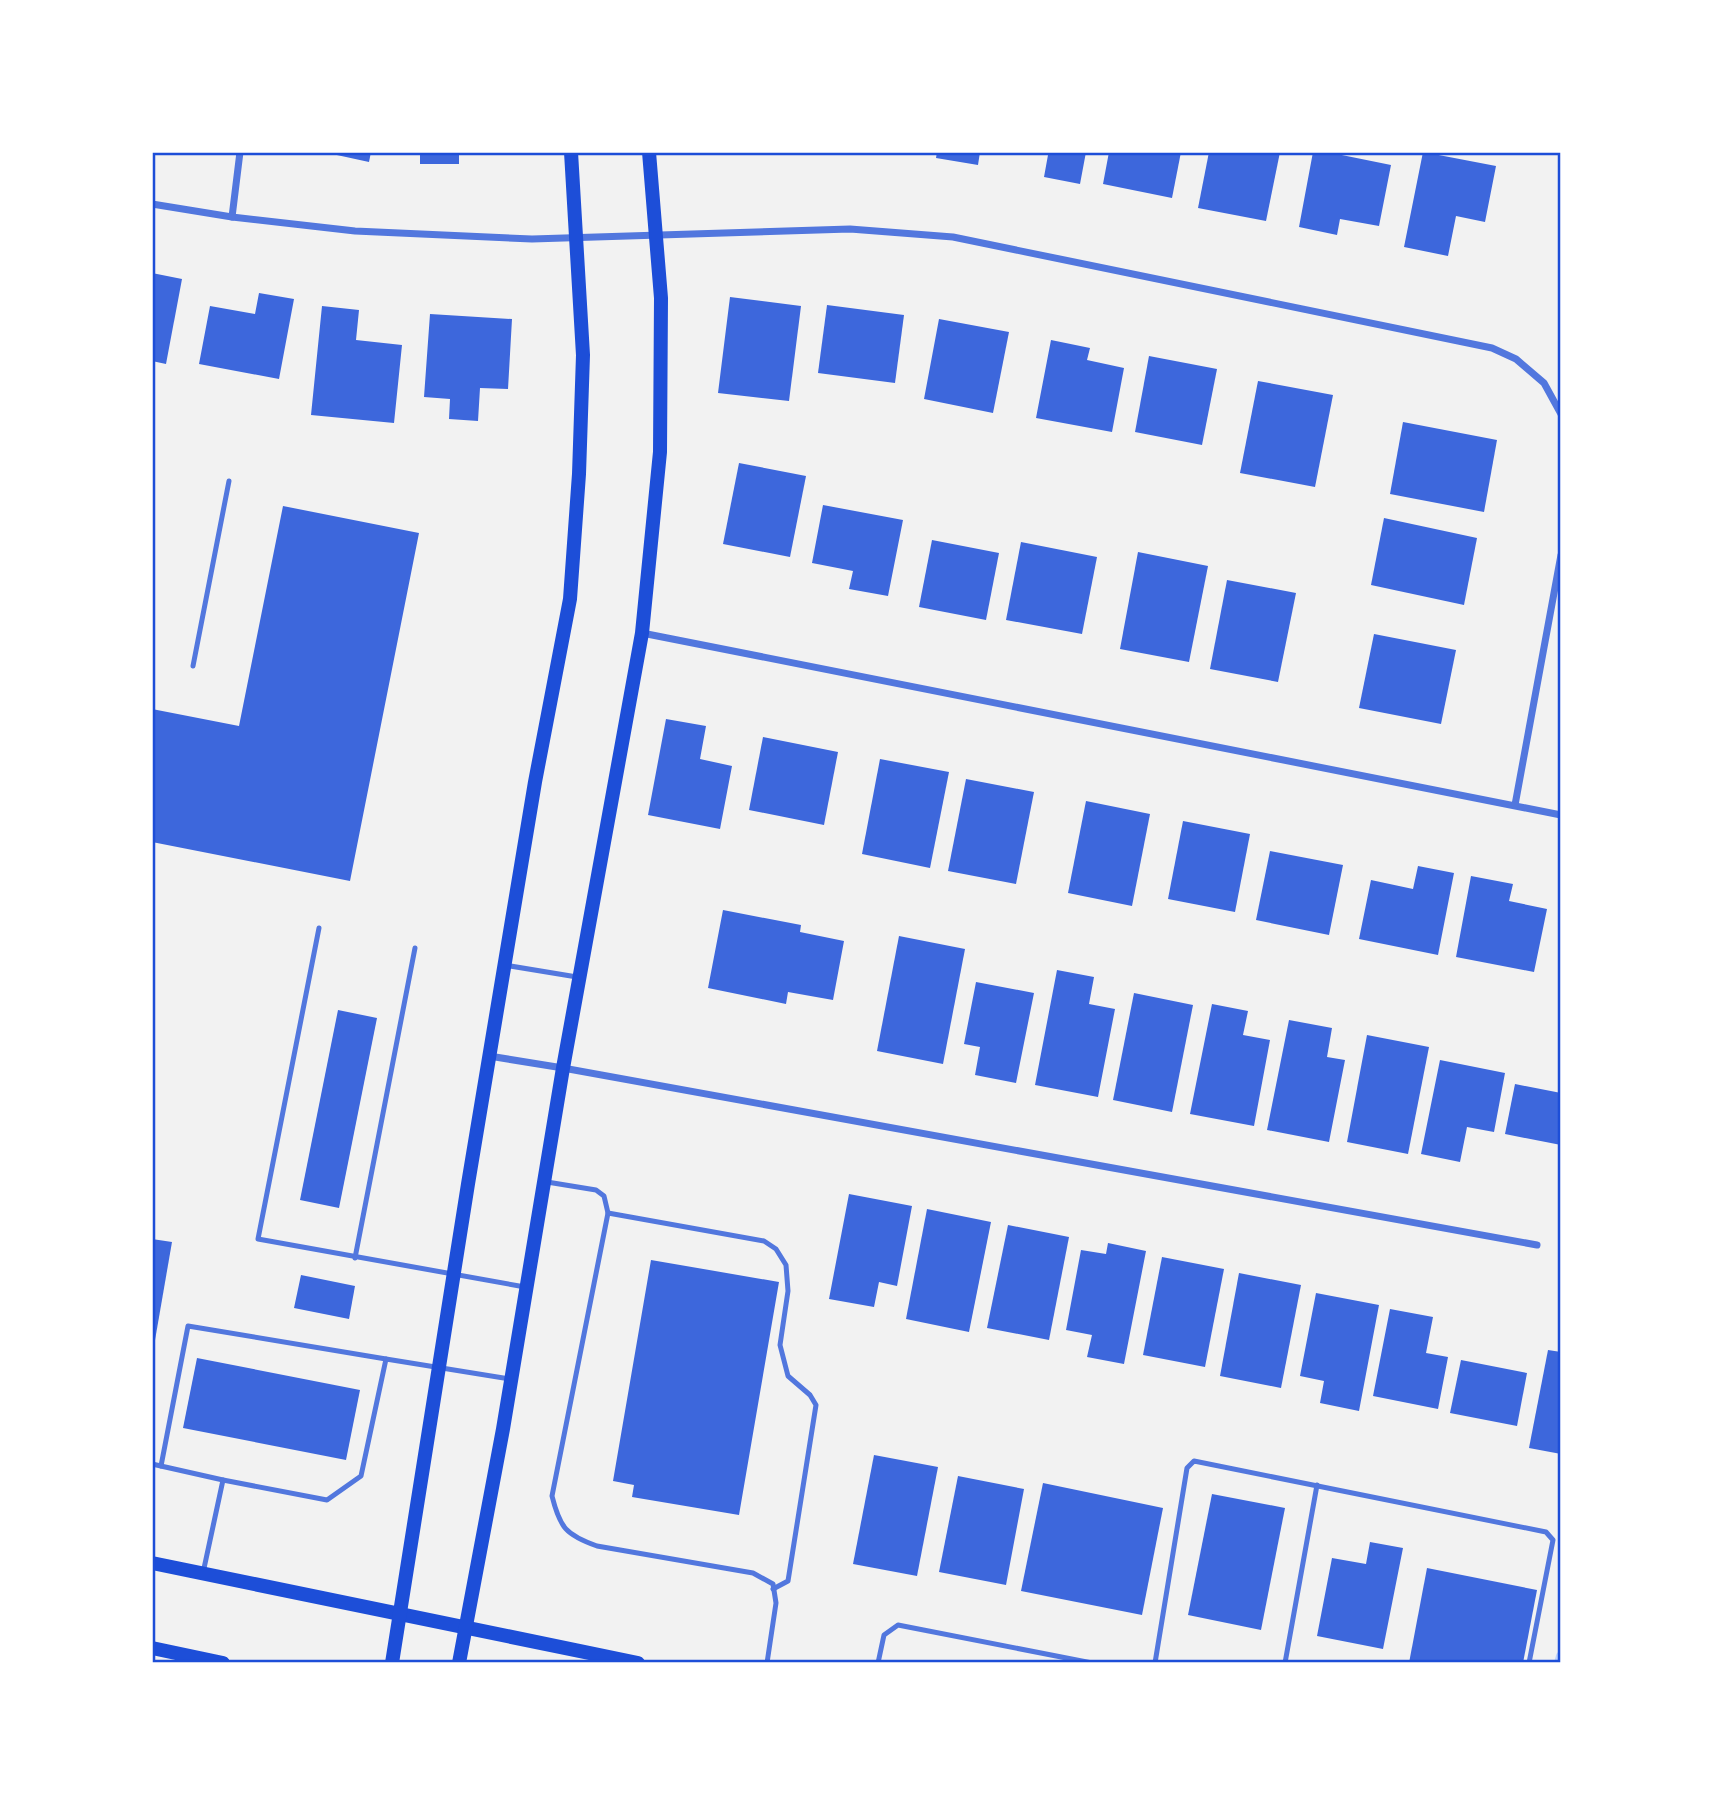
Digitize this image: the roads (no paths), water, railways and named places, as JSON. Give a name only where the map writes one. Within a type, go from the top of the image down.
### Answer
[{"type":"main road","points":[[392,1663],[489,1056],[535,782],[570,599],[579,474],[583,355],[571,152]]},
{"type":"main road","points":[[458,1663],[512,1379],[563,1068],[642,633],[660,452],[661,298],[649,152]]},
{"type":"main road","points":[[152,1563],[638,1663]]},
{"type":"main road","points":[[152,1648],[223,1663]]},
{"type":"street","points":[[232,217],[240,152]]},
{"type":"street","points":[[152,204],[232,217],[355,231],[532,239],[850,229],[953,237],[1492,348],[1516,359],[1544,383],[1561,414]]},
{"type":"street","points":[[1515,805],[1561,555]]},
{"type":"street","points":[[642,633],[1561,815]]},
{"type":"street","points":[[489,1056],[1537,1245]]},
{"type":"lane","points":[[193,666],[229,481]]},
{"type":"lane","points":[[319,928],[258,1240],[527,1288]]},
{"type":"lane","points":[[355,1258],[415,947]]},
{"type":"lane","points":[[505,965],[579,978]]},
{"type":"lane","points":[[544,1181],[596,1190],[604,1196],[608,1213],[552,1496],[558,1519],[576,1538],[597,1546],[753,1573],[773,1584],[776,1603],[767,1663]]},
{"type":"lane","points":[[608,1213],[764,1241],[776,1249],[786,1265],[788,1290],[780,1345],[788,1376],[810,1395],[816,1405],[788,1581],[774,1589]]},
{"type":"lane","points":[[161,1466],[188,1326],[512,1379]]},
{"type":"lane","points":[[152,1464],[327,1500],[361,1476],[386,1359]]},
{"type":"lane","points":[[1155,1663],[1187,1468],[1194,1461],[1546,1532],[1553,1540],[1528,1663]]},
{"type":"lane","points":[[203,1574],[223,1480]]},
{"type":"lane","points":[[1285,1663],[1317,1485]]},
{"type":"lane","points":[[878,1663],[884,1635],[898,1625],[1092,1663]]},
{"type":"waterway","points":[[1559,1663],[1561,1656]]}]
